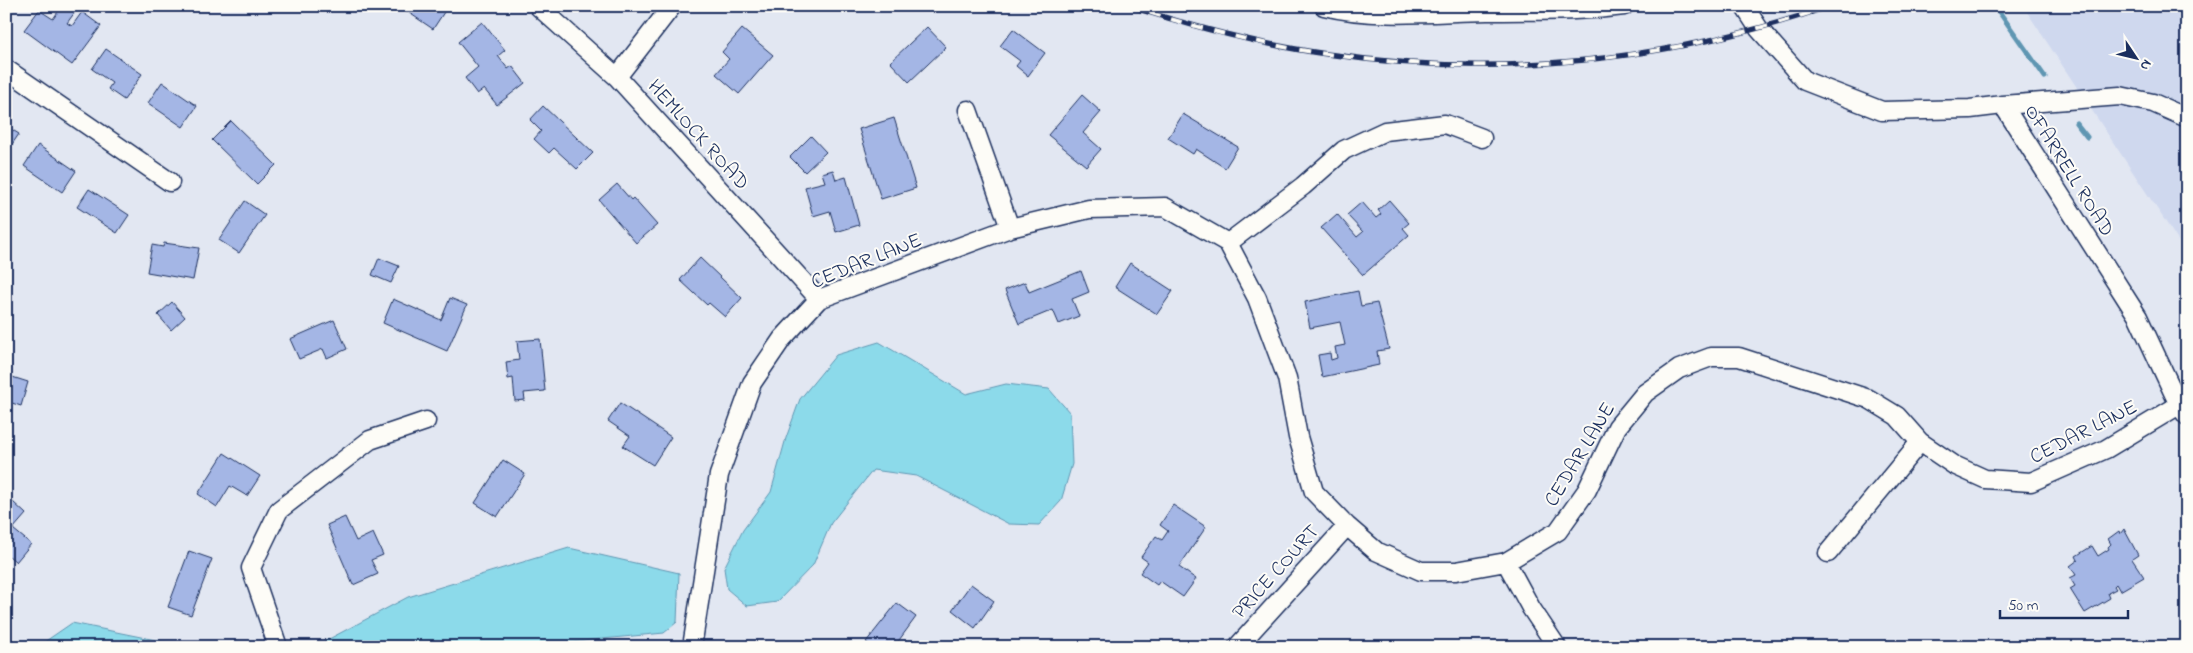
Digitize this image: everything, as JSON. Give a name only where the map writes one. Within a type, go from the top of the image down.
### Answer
[{"type":"street","name":"HEMLOCK ROAD","points":[[538,6],[617,77],[819,299]]},
{"type":"street","points":[[617,77],[672,6]]},
{"type":"street","points":[[1324,6],[1397,14],[1589,10],[1624,6]]},
{"type":"street","name":"OFARRELL ROAD","points":[[1744,6],[1759,28],[1805,81],[1882,111],[1970,109],[2002,105],[2138,317],[2183,410]]},
{"type":"street","points":[[6,69],[170,182]]},
{"type":"street","points":[[2002,105],[2120,96],[2153,103],[2187,118]]},
{"type":"street","points":[[968,110],[1010,228]]},
{"type":"street","points":[[1228,243],[1302,186],[1344,150],[1385,131],[1445,124],[1482,138]]},
{"type":"street","name":"CEDAR LANE","points":[[692,647],[720,475],[752,384],[782,338],[819,299],[1010,228],[1089,210],[1165,206],[1228,243],[1257,298],[1287,378],[1298,437],[1314,492],[1347,526],[1376,551],[1421,570],[1456,571],[1506,562],[1558,531],[1587,490],[1617,427],[1645,393],[1679,369],[1711,357],[1739,358],[1869,399],[1897,416],[1920,442],[1954,465],[1984,479],[2031,482],[2183,410]]},
{"type":"street","points":[[278,647],[251,568],[279,510],[370,440],[426,421]]},
{"type":"street","points":[[1828,554],[1920,442]]},
{"type":"street","name":"PRICE COURT","points":[[1237,647],[1347,526]]},
{"type":"street","points":[[1506,562],[1530,608],[1557,647]]},
{"type":"shaded area","points":[[2023,6],[2187,6],[2187,254]]},
{"type":"water","points":[[879,342],[966,394],[1006,384],[1049,389],[1070,413],[1072,464],[1061,501],[1039,525],[1009,524],[916,476],[873,470],[831,523],[813,565],[777,602],[747,606],[727,589],[724,568],[743,530],[771,492],[786,438],[800,399],[836,355]]},
{"type":"water","points":[[569,548],[679,573],[677,622],[664,633],[520,647],[314,647],[408,597]]},
{"type":"water","points":[[72,623],[190,647],[37,647]]},
{"type":"building","points":[[62,6],[67,6],[75,12],[67,23],[72,26],[82,12],[101,26],[72,65],[24,30],[39,10],[53,19]]},
{"type":"building","points":[[399,6],[448,6],[433,29]]},
{"type":"building","points":[[482,22],[505,50],[498,56],[508,69],[512,66],[525,83],[497,105],[484,89],[477,94],[465,78],[478,67],[458,42]]},
{"type":"building","points":[[927,27],[946,47],[909,82],[890,62]]},
{"type":"building","points":[[742,29],[773,55],[739,94],[716,74],[729,59],[722,52]]},
{"type":"building","points":[[1013,29],[1045,53],[1028,76],[1016,66],[1020,61],[1000,46]]},
{"type":"building","points":[[106,49],[142,74],[124,100],[108,89],[112,83],[92,69]]},
{"type":"building","points":[[162,82],[197,106],[183,127],[148,103]]},
{"type":"building","points":[[1082,95],[1101,112],[1083,133],[1101,149],[1086,166],[1048,135]]},
{"type":"building","points":[[543,106],[593,153],[577,169],[554,148],[549,153],[534,139],[541,131],[530,120]]},
{"type":"building","points":[[1183,114],[1238,147],[1225,168],[1196,149],[1193,154],[1168,138]]},
{"type":"building","points":[[894,118],[916,188],[881,199],[859,129]]},
{"type":"building","points":[[231,121],[276,165],[257,184],[212,140]]},
{"type":"building","points":[[6,126],[19,134],[6,153]]},
{"type":"building","points":[[811,136],[826,152],[805,172],[790,157]]},
{"type":"building","points":[[38,145],[76,171],[62,192],[24,166]]},
{"type":"building","points":[[833,170],[836,180],[846,177],[859,225],[836,232],[830,211],[813,216],[805,187],[825,182],[822,173]]},
{"type":"building","points":[[617,184],[631,200],[633,198],[657,225],[636,243],[599,200]]},
{"type":"building","points":[[89,189],[129,215],[117,233],[77,207]]},
{"type":"building","points":[[1389,200],[1409,223],[1403,228],[1409,235],[1363,275],[1321,228],[1337,214],[1357,237],[1363,232],[1347,215],[1362,202],[1376,218],[1381,214],[1378,210]]},
{"type":"building","points":[[245,201],[265,215],[239,253],[219,240]]},
{"type":"building","points":[[164,243],[199,248],[193,280],[147,272],[152,245],[163,247]]},
{"type":"building","points":[[379,258],[399,266],[391,283],[372,275]]},
{"type":"building","points":[[700,258],[742,298],[725,317],[709,303],[707,305],[680,280]]},
{"type":"building","points":[[1130,263],[1173,291],[1157,314],[1115,287]]},
{"type":"building","points":[[1081,271],[1089,292],[1072,299],[1079,316],[1059,324],[1053,310],[1019,324],[1005,290],[1025,282],[1029,292]]},
{"type":"building","points":[[1358,291],[1361,306],[1377,303],[1389,349],[1377,351],[1379,365],[1322,377],[1318,355],[1330,353],[1331,360],[1337,358],[1335,347],[1345,345],[1340,322],[1310,328],[1305,302]]},
{"type":"building","points":[[450,298],[467,305],[447,351],[383,323],[393,299],[441,320]]},
{"type":"building","points":[[172,302],[185,317],[171,330],[158,315]]},
{"type":"building","points":[[334,320],[347,349],[327,358],[323,349],[299,359],[290,339]]},
{"type":"building","points":[[540,339],[545,391],[524,393],[525,400],[515,401],[513,378],[508,379],[506,362],[519,360],[517,341]]},
{"type":"building","points":[[6,375],[28,382],[21,406],[6,401]]},
{"type":"building","points":[[620,403],[671,437],[653,465],[623,446],[630,436],[608,421]]},
{"type":"building","points":[[224,453],[260,476],[247,496],[230,486],[217,507],[198,494]]},
{"type":"building","points":[[503,460],[525,474],[497,517],[475,503]]},
{"type":"building","points":[[13,502],[26,514],[13,529],[31,544],[16,562],[8,555],[6,557],[6,510]]},
{"type":"building","points":[[1173,505],[1206,527],[1179,567],[1196,579],[1183,597],[1160,581],[1157,585],[1140,573],[1148,562],[1141,557],[1156,536],[1162,540],[1168,531],[1160,525]]},
{"type":"building","points":[[345,517],[356,541],[373,533],[383,555],[371,560],[378,574],[353,585],[327,525]]},
{"type":"building","points":[[2124,529],[2138,555],[2132,559],[2144,577],[2120,591],[2116,584],[2114,586],[2116,589],[2108,593],[2110,598],[2085,613],[2070,589],[2075,586],[2070,578],[2076,575],[2070,566],[2078,560],[2076,556],[2092,546],[2098,556],[2109,549],[2108,547],[2111,544],[2108,539],[2119,531],[2120,534]]},
{"type":"building","points":[[189,551],[212,559],[191,615],[168,607]]},
{"type":"building","points":[[971,584],[994,601],[975,628],[952,610]]},
{"type":"building","points":[[897,603],[916,617],[894,647],[873,647],[866,642]]},
{"type":"waterway","points":[[1995,6],[2045,77]]},
{"type":"waterway","points":[[2076,123],[2087,137]]},
{"type":"railway","points":[[1129,6],[1178,21],[1277,46],[1390,61],[1454,65],[1518,65],[1644,52],[1707,41],[1769,25],[1830,6]]}]
